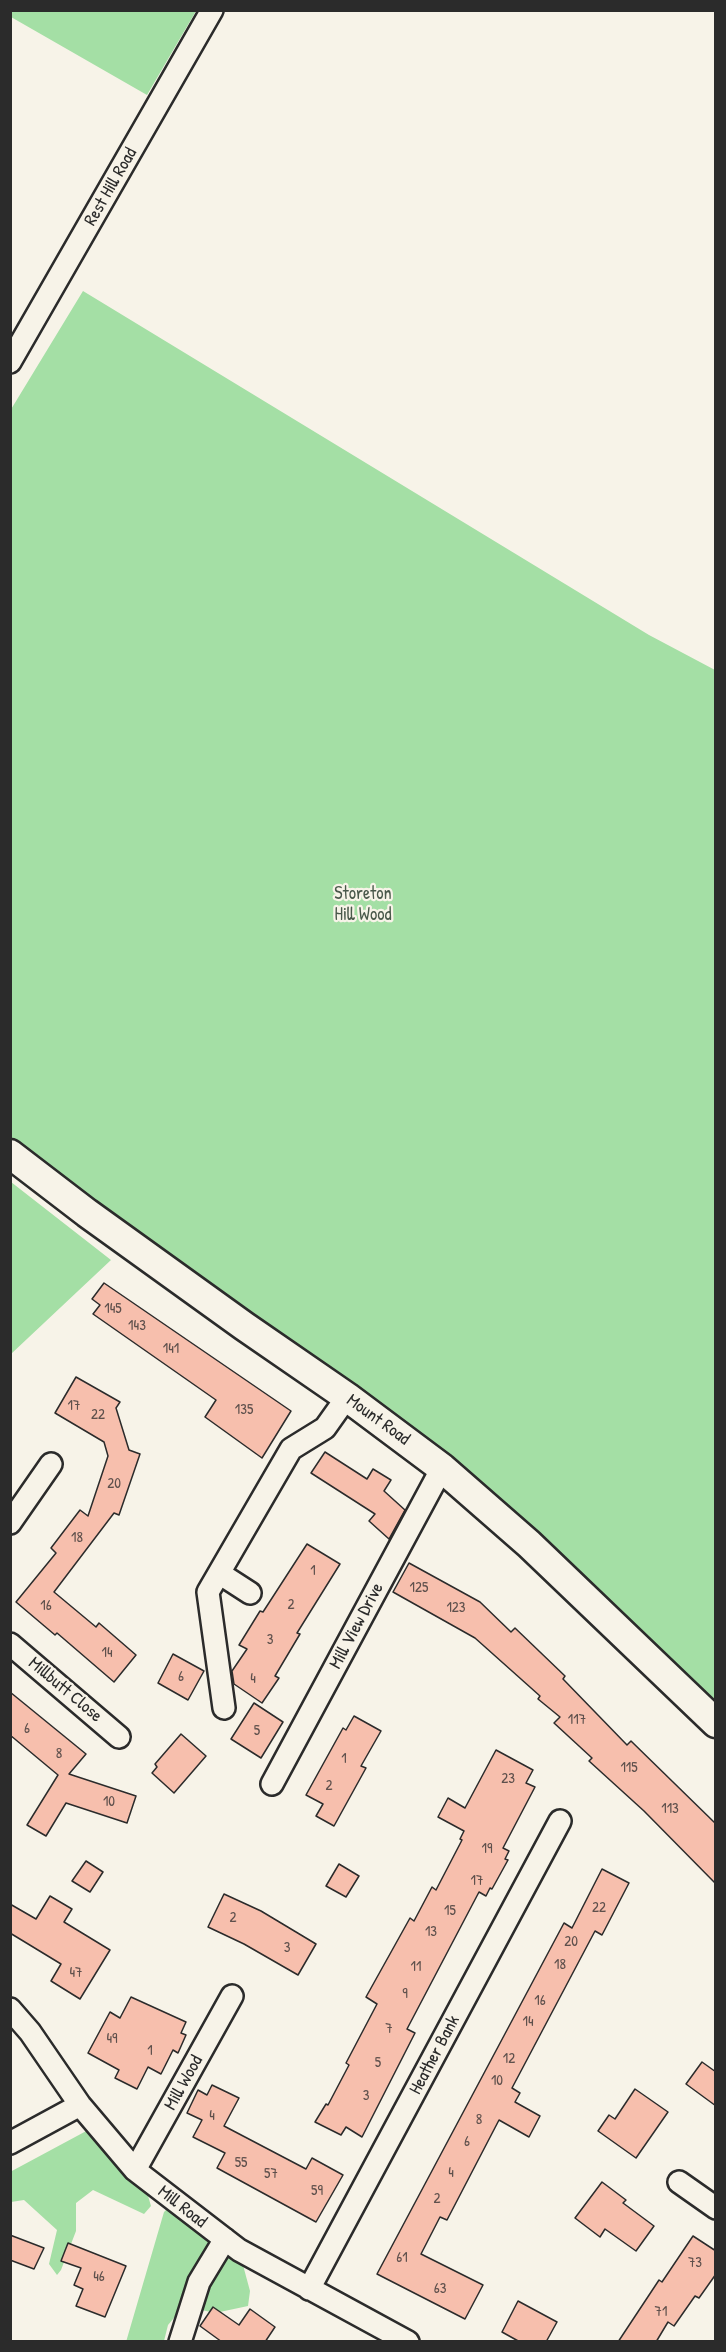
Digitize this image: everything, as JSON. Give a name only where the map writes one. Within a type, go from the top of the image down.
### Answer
[{"type":"main road","name":"Mount Road","points":[[10,1154],[87,1213],[347,1397],[442,1468],[529,1544],[716,1723]]},
{"type":"street","name":"Rest Hill Road","points":[[10,362],[212,10]]},
{"type":"street","points":[[224,1708],[208,1592],[291,1449],[325,1428],[347,1397]]},
{"type":"street","points":[[10,1523],[51,1464]]},
{"type":"street","name":"Mill View Drive","points":[[273,1784],[442,1468]]},
{"type":"street","points":[[219,1573],[250,1593]]},
{"type":"street","name":"Millbutt Close","points":[[10,1644],[119,1737]]},
{"type":"street","name":"Heather Bank","points":[[309,2289],[560,1821]]},
{"type":"street","name":"Mill Wood","points":[[135,2170],[232,1996]]},
{"type":"street","name":"Mill Road","points":[[10,2009],[30,2031],[80,2105],[135,2170],[239,2250],[408,2342]]},
{"type":"street","points":[[10,2142],[80,2105]]},
{"type":"street","points":[[679,2182],[716,2208]]},
{"type":"street","points":[[180,2342],[199,2282],[225,2239]]},
{"type":"green space","points":[[11,10],[196,11],[147,95],[11,17]]},
{"type":"green space","name":"Storeton Hill Wood","points":[[83,291],[649,635],[715,670],[715,1710],[490,1489],[278,1338],[11,1138],[10,411]]},
{"type":"green space","points":[[11,1182],[111,1260],[11,1354]]},
{"type":"green space","points":[[90,2129],[123,2174],[146,2189],[151,2206],[144,2214],[93,2190],[76,2203],[76,2231],[57,2275],[49,2264],[57,2230],[24,2200],[11,2202],[10,2172]]},
{"type":"green space","points":[[171,2205],[240,2254],[250,2291],[248,2306],[215,2313],[184,2306],[168,2325],[164,2341],[126,2342],[164,2212]]},
{"type":"building","points":[[104,1283],[291,1411],[262,1458],[205,1417],[216,1400],[93,1314],[100,1305],[92,1299]]},
{"type":"building","points":[[76,1377],[120,1402],[116,1408],[129,1450],[140,1454],[119,1515],[114,1513],[54,1592],[96,1627],[99,1623],[136,1655],[114,1682],[57,1633],[55,1635],[16,1602],[56,1553],[51,1548],[80,1510],[88,1516],[108,1456],[104,1442],[55,1413]]},
{"type":"building","points":[[325,1452],[367,1479],[373,1469],[391,1480],[384,1491],[405,1510],[389,1539],[369,1521],[375,1514],[311,1473]]},
{"type":"building","points":[[307,1544],[340,1564],[297,1633],[300,1634],[275,1676],[279,1678],[262,1703],[234,1684],[232,1671],[247,1649],[239,1645]]},
{"type":"building","points":[[409,1563],[480,1602],[511,1632],[515,1628],[565,1676],[563,1679],[627,1745],[631,1741],[716,1824],[716,1884],[644,1811],[589,1761],[592,1758],[554,1723],[560,1717],[538,1699],[540,1696],[475,1638],[393,1592]]},
{"type":"building","points":[[173,1654],[204,1671],[188,1700],[158,1683]]},
{"type":"building","points":[[10,1692],[86,1754],[69,1774],[136,1796],[127,1823],[66,1803],[46,1836],[27,1825],[58,1775],[10,1735]]},
{"type":"building","points":[[254,1703],[283,1722],[261,1758],[231,1739]]},
{"type":"building","points":[[354,1716],[381,1731],[361,1766],[366,1768],[334,1826],[316,1816],[323,1804],[306,1795],[343,1728],[346,1730]]},
{"type":"building","points":[[181,1734],[206,1756],[174,1793],[152,1773],[157,1767],[155,1764]]},
{"type":"building","points":[[496,1750],[533,1770],[526,1783],[535,1787],[503,1848],[509,1851],[505,1859],[508,1860],[486,1896],[479,1892],[407,2029],[415,2033],[362,2137],[346,2127],[341,2135],[315,2122],[326,2104],[328,2105],[349,2065],[346,2063],[377,2004],[366,1997],[410,1918],[414,1921],[432,1887],[436,1890],[462,1840],[460,1839],[464,1831],[438,1817],[448,1798],[465,1808]]},
{"type":"building","points":[[86,1861],[103,1872],[90,1892],[72,1881]]},
{"type":"building","points":[[339,1864],[359,1876],[346,1897],[326,1886]]},
{"type":"building","points":[[602,1869],[629,1883],[602,1935],[595,1931],[512,2088],[520,2093],[515,2102],[540,2116],[529,2137],[499,2120],[447,2220],[440,2217],[421,2254],[483,2285],[465,2319],[377,2274],[564,1923],[572,1928]]},
{"type":"building","points":[[224,1894],[261,1911],[316,1944],[298,1975],[244,1944],[208,1927]]},
{"type":"building","points":[[50,1896],[72,1909],[64,1922],[110,1950],[80,1999],[51,1981],[61,1964],[10,1933],[10,1904],[36,1919]]},
{"type":"building","points":[[131,1997],[186,2022],[181,2033],[186,2035],[178,2053],[173,2050],[161,2074],[148,2067],[137,2089],[115,2078],[119,2070],[88,2053],[110,2012],[120,2018]]},
{"type":"building","points":[[702,2062],[716,2072],[716,2106],[686,2084]]},
{"type":"building","points":[[212,2085],[239,2098],[224,2126],[306,2169],[312,2158],[343,2175],[316,2222],[217,2168],[225,2153],[193,2137],[202,2120],[187,2113],[198,2090],[207,2095]]},
{"type":"building","points":[[635,2089],[668,2112],[636,2158],[598,2131],[609,2115],[615,2119]]},
{"type":"building","points":[[602,2182],[626,2200],[623,2203],[654,2226],[636,2251],[605,2229],[600,2237],[575,2218]]},
{"type":"building","points":[[10,2235],[44,2248],[34,2269],[10,2260]]},
{"type":"building","points":[[693,2236],[716,2251],[716,2274],[699,2298],[695,2296],[674,2326],[668,2322],[656,2342],[618,2342],[659,2280],[662,2282]]},
{"type":"building","points":[[68,2243],[126,2266],[105,2317],[76,2306],[83,2289],[74,2285],[81,2268],[61,2261]]},
{"type":"building","points":[[518,2301],[557,2322],[546,2342],[520,2342],[502,2332]]},
{"type":"building","points":[[213,2307],[239,2325],[250,2309],[275,2327],[265,2342],[222,2342],[200,2326]]}]
